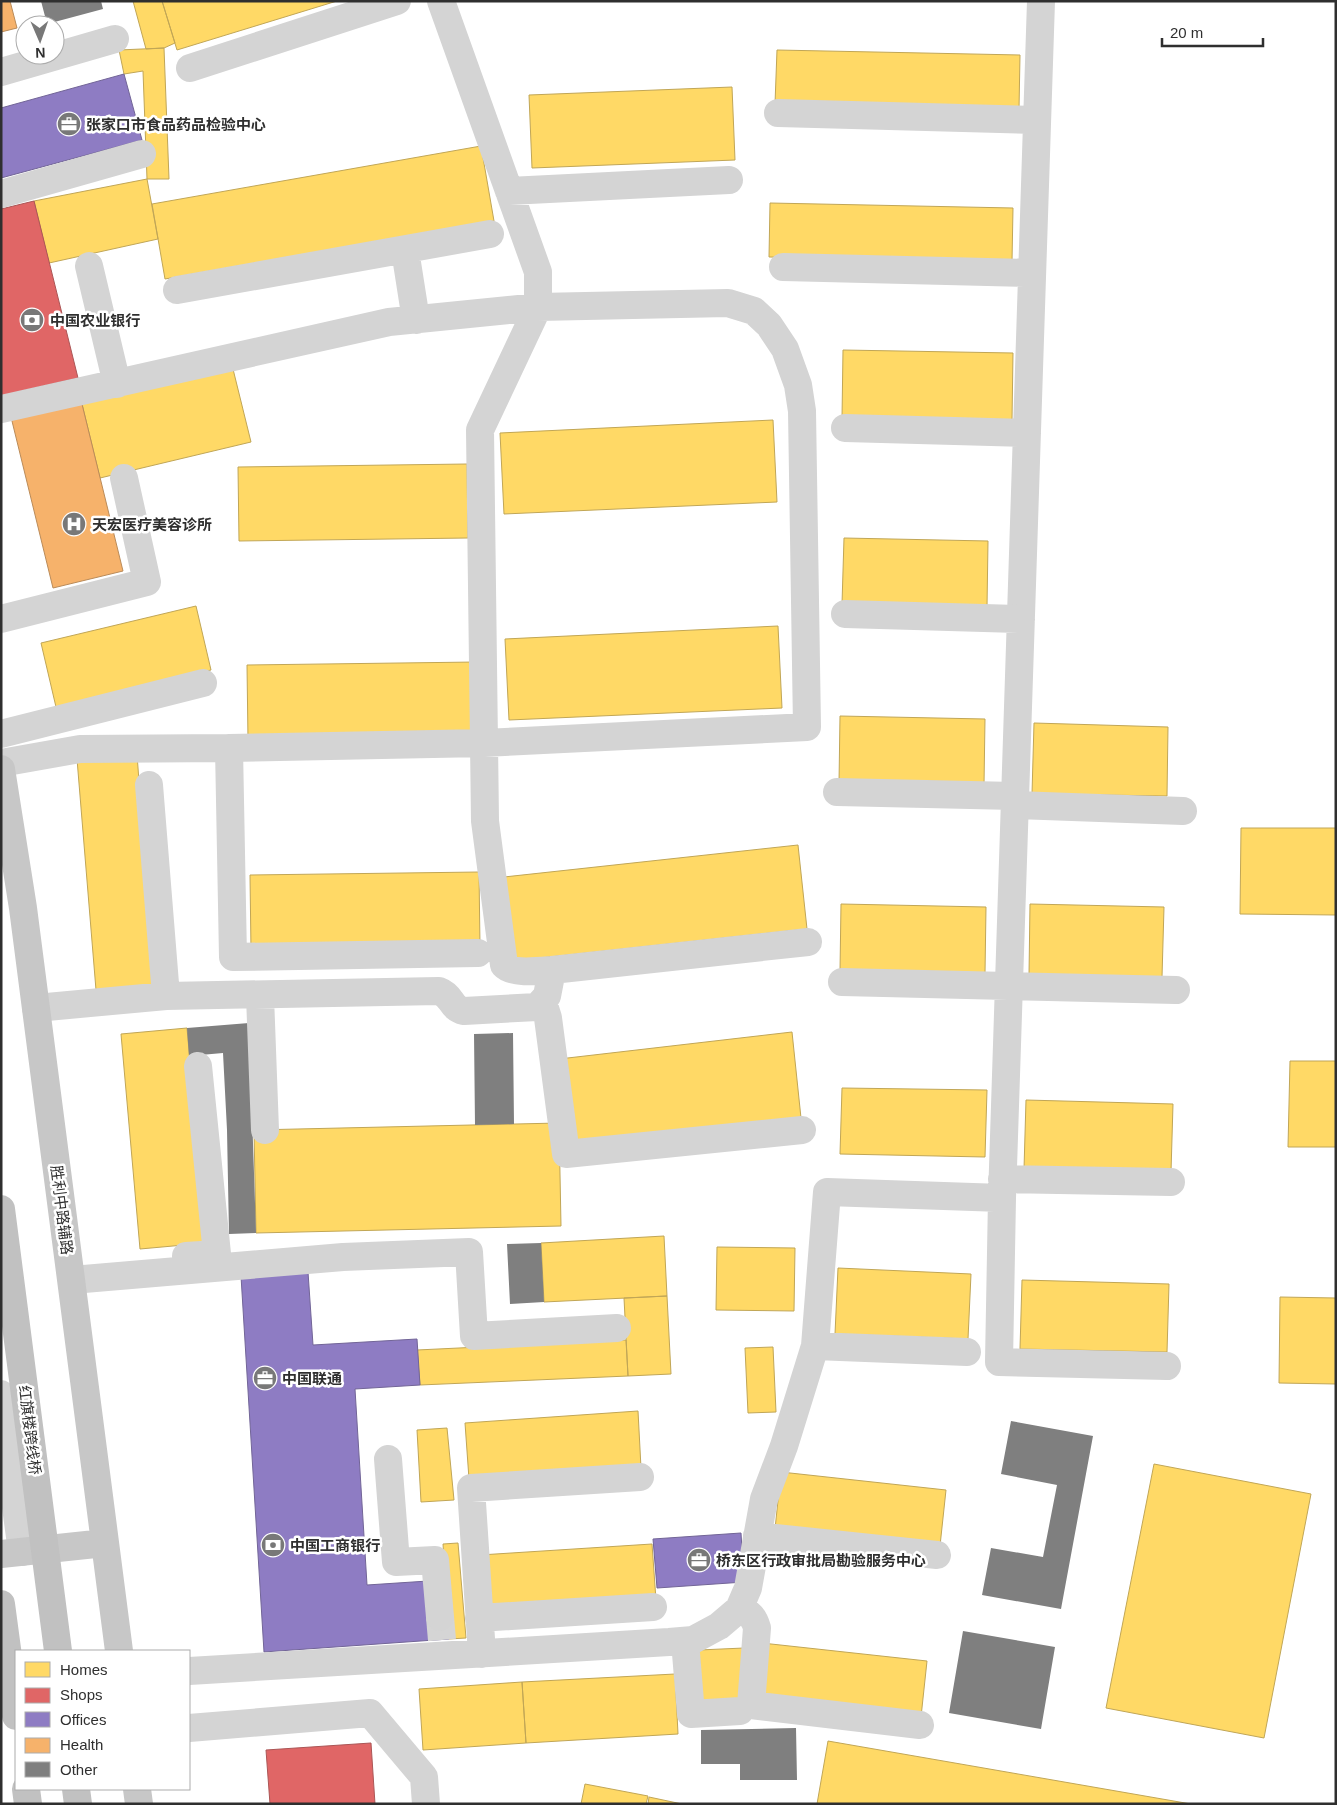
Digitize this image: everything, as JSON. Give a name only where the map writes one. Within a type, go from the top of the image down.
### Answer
[{"type":"highway","name":"红旗楼跨线桥","points":[[1,1209],[58,1650]]},
{"type":"highway","points":[[1,1604],[15,1709]]},
{"type":"highway","points":[[26,1790],[28,1804]]},
{"type":"highway","points":[[76,1790],[78,1804]]},
{"type":"main road","name":"胜利中路辅路","points":[[1,769],[24,908],[119,1650]]},
{"type":"main road","points":[[11,1548],[104,1538]]},
{"type":"main road","points":[[137,1790],[139,1804]]},
{"type":"street","points":[[190,68],[397,1]]},
{"type":"street","points":[[441,1],[538,272],[538,308],[480,430],[485,821],[504,965],[512,970],[552,970],[808,942]]},
{"type":"street","points":[[1041,1],[1002,1188],[999,1362],[1167,1366]]},
{"type":"street","points":[[1,72],[115,39]]},
{"type":"street","points":[[778,113],[1037,120]]},
{"type":"street","points":[[1,194],[142,154]]},
{"type":"street","points":[[509,191],[728,180]]},
{"type":"street","points":[[177,290],[490,234]]},
{"type":"street","points":[[405,250],[416,320]]},
{"type":"street","points":[[89,266],[117,384]]},
{"type":"street","points":[[783,267],[1032,273]]},
{"type":"street","points":[[1,409],[389,322],[538,308],[728,303],[754,311],[769,325],[785,350],[798,385],[802,411],[807,728],[484,743],[80,750],[1,763]]},
{"type":"street","points":[[845,428],[1027,433]]},
{"type":"street","points":[[1,619],[147,582],[124,478]]},
{"type":"street","points":[[846,614],[1021,619]]},
{"type":"street","points":[[1,734],[203,683]]},
{"type":"street","points":[[229,748],[234,957],[478,953]]},
{"type":"street","points":[[149,785],[166,996]]},
{"type":"street","points":[[837,792],[1015,800],[1183,811]]},
{"type":"street","points":[[36,1008],[166,996],[260,996],[439,991],[446,994],[455,1007],[464,1011],[537,1007],[548,996],[552,970]]},
{"type":"street","points":[[842,982],[1176,990]]},
{"type":"street","points":[[260,996],[265,1130]]},
{"type":"street","points":[[543,1002],[548,1018],[566,1154],[802,1130]]},
{"type":"street","points":[[70,1273],[217,1254],[198,1066]]},
{"type":"street","points":[[190,1671],[441,1638],[482,1654],[693,1640],[719,1626],[739,1609],[748,1588],[764,1499],[784,1446],[815,1346],[827,1192],[1171,1182]]},
{"type":"street","points":[[70,1273],[343,1257],[469,1252],[474,1336],[617,1328]]},
{"type":"street","points":[[815,1346],[967,1352]]},
{"type":"street","points":[[1,1394],[11,1548]]},
{"type":"street","points":[[388,1459],[396,1562],[435,1560],[441,1638]]},
{"type":"street","points":[[482,1654],[470,1488],[640,1477]]},
{"type":"street","points":[[758,1536],[936,1555]]},
{"type":"street","points":[[479,1618],[653,1607]]},
{"type":"street","points":[[739,1609],[748,1612],[754,1618],[757,1628],[751,1705],[920,1725]]},
{"type":"street","points":[[685,1640],[691,1714],[740,1711]]},
{"type":"street","points":[[190,1728],[370,1713],[424,1777],[426,1804]]},
{"type":"building: Homes","points":[[133,1],[162,1],[175,43],[164,48],[146,49]]},
{"type":"building: Homes","points":[[162,1],[337,1],[177,50]]},
{"type":"building: Homes","points":[[164,48],[169,179],[147,179],[143,71],[124,74],[119,50]]},
{"type":"building: Homes","points":[[777,50],[1020,55],[1019,109],[775,104]]},
{"type":"building: Homes","points":[[732,87],[735,160],[532,168],[529,95]]},
{"type":"building: Homes","points":[[481,146],[494,221],[165,279],[152,204]]},
{"type":"building: Homes","points":[[147,179],[158,239],[49,263],[34,201]]},
{"type":"building: Homes","points":[[770,203],[1013,208],[1012,262],[769,257]]},
{"type":"building: Homes","points":[[843,350],[1013,353],[1012,420],[842,418]]},
{"type":"building: Homes","points":[[232,365],[251,442],[100,478],[81,400]]},
{"type":"building: Homes","points":[[773,420],[777,502],[504,514],[500,433]]},
{"type":"building: Homes","points":[[467,464],[468,538],[239,541],[238,467]]},
{"type":"building: Homes","points":[[844,538],[988,541],[987,607],[842,604]]},
{"type":"building: Homes","points":[[196,606],[211,670],[56,707],[41,643]]},
{"type":"building: Homes","points":[[778,626],[782,708],[509,720],[505,639]]},
{"type":"building: Homes","points":[[476,662],[477,737],[248,740],[247,665]]},
{"type":"building: Homes","points":[[840,716],[985,719],[984,785],[839,783]]},
{"type":"building: Homes","points":[[1034,723],[1168,727],[1167,796],[1032,794]]},
{"type":"building: Homes","points":[[137,754],[154,985],[96,990],[77,759]]},
{"type":"building: Homes","points":[[1241,828],[1336,828],[1336,915],[1240,914]]},
{"type":"building: Homes","points":[[798,845],[807,929],[513,961],[504,877]]},
{"type":"building: Homes","points":[[479,872],[480,947],[251,950],[250,875]]},
{"type":"building: Homes","points":[[841,904],[986,907],[985,973],[840,971]]},
{"type":"building: Homes","points":[[1030,904],[1164,907],[1162,977],[1029,975]]},
{"type":"building: Homes","points":[[187,1028],[206,1243],[140,1249],[121,1034]]},
{"type":"building: Homes","points":[[792,1032],[801,1118],[569,1144],[559,1059]]},
{"type":"building: Homes","points":[[1290,1061],[1336,1061],[1336,1147],[1288,1147]]},
{"type":"building: Homes","points":[[842,1088],[987,1090],[985,1157],[840,1154]]},
{"type":"building: Homes","points":[[1026,1100],[1173,1104],[1171,1172],[1024,1169]]},
{"type":"building: Homes","points":[[559,1123],[561,1226],[256,1233],[254,1130]]},
{"type":"building: Homes","points":[[664,1236],[667,1296],[544,1302],[541,1243]]},
{"type":"building: Homes","points":[[717,1247],[795,1248],[794,1311],[716,1310]]},
{"type":"building: Homes","points":[[838,1268],[971,1274],[968,1339],[835,1334]]},
{"type":"building: Homes","points":[[1022,1280],[1169,1284],[1167,1352],[1020,1349]]},
{"type":"building: Homes","points":[[667,1296],[671,1374],[628,1376],[624,1298]]},
{"type":"building: Homes","points":[[1280,1297],[1336,1298],[1336,1384],[1279,1383]]},
{"type":"building: Homes","points":[[626,1340],[628,1376],[420,1385],[417,1350]]},
{"type":"building: Homes","points":[[773,1347],[776,1412],[748,1413],[745,1348]]},
{"type":"building: Homes","points":[[638,1411],[641,1468],[469,1479],[465,1423]]},
{"type":"building: Homes","points":[[447,1428],[454,1500],[421,1502],[417,1430]]},
{"type":"building: Homes","points":[[1154,1464],[1311,1494],[1264,1738],[1106,1708]]},
{"type":"building: Homes","points":[[781,1472],[946,1490],[940,1546],[775,1529]]},
{"type":"building: Homes","points":[[458,1543],[466,1638],[449,1639],[443,1544]]},
{"type":"building: Homes","points":[[652,1544],[656,1600],[484,1612],[480,1555]]},
{"type":"building: Homes","points":[[762,1643],[927,1661],[921,1717],[756,1699]]},
{"type":"building: Homes","points":[[744,1648],[746,1703],[702,1705],[699,1650]]},
{"type":"building: Homes","points":[[675,1674],[678,1734],[526,1743],[522,1682]]},
{"type":"building: Homes","points":[[522,1682],[526,1743],[423,1750],[419,1689]]},
{"type":"building: Homes","points":[[828,1741],[1191,1804],[817,1804]]},
{"type":"building: Homes","points":[[585,1784],[648,1796],[646,1804],[581,1804]]},
{"type":"building: Homes","points":[[649,1797],[682,1804],[648,1804]]},
{"type":"building: Shops","name":"中国农业银行","points":[[34,201],[78,378],[1,396],[1,209]]},
{"type":"building: Shops","points":[[371,1743],[375,1804],[270,1804],[266,1750]]},
{"type":"building: Offices","name":"张家口市食品药品检验中心","points":[[124,74],[142,140],[1,178],[1,108]]},
{"type":"building: Offices","points":[[308,1272],[313,1345],[417,1339],[420,1385],[355,1389],[367,1585],[428,1581],[448,1617],[449,1639],[264,1652],[241,1276]]},
{"type":"building: Offices","name":"桥东区行政审批局勘验服务中心","points":[[741,1533],[744,1582],[657,1588],[653,1539]]},
{"type":"building: Health","points":[[1,1],[10,1],[15,28],[1,32]]},
{"type":"building: Health","name":"天宏医疗美容诊所","points":[[81,400],[123,571],[53,588],[11,417]]},
{"type":"building: Other","points":[[41,1],[101,1],[103,9],[65,19],[65,15],[45,15]]},
{"type":"building: Other","points":[[249,1023],[256,1233],[229,1234],[223,1053],[189,1056],[187,1028]]},
{"type":"building: Other","points":[[513,1033],[514,1124],[475,1125],[474,1034]]},
{"type":"building: Other","points":[[541,1243],[544,1302],[510,1304],[507,1244]]},
{"type":"building: Other","points":[[1011,1421],[1093,1436],[1061,1609],[982,1595],[991,1548],[1043,1557],[1057,1485],[1001,1474]]},
{"type":"building: Other","points":[[963,1631],[1055,1647],[1041,1729],[949,1713]]},
{"type":"building: Other","points":[[796,1728],[797,1780],[740,1780],[740,1764],[701,1764],[701,1730]]},
{"type":"tunnel","points":[[440,1617],[442,1640]]},
{"type":"place","name":"张家口市食品药品检验中心","points":[[69,124]]},
{"type":"place","name":"中国农业银行","points":[[32,320]]},
{"type":"place","name":"天宏医疗美容诊所","points":[[74,524]]},
{"type":"place","name":"中国联通","points":[[265,1378]]},
{"type":"place","name":"中国工商银行","points":[[273,1545]]},
{"type":"place","name":"桥东区行政审批局勘验服务中心","points":[[699,1560]]}]
